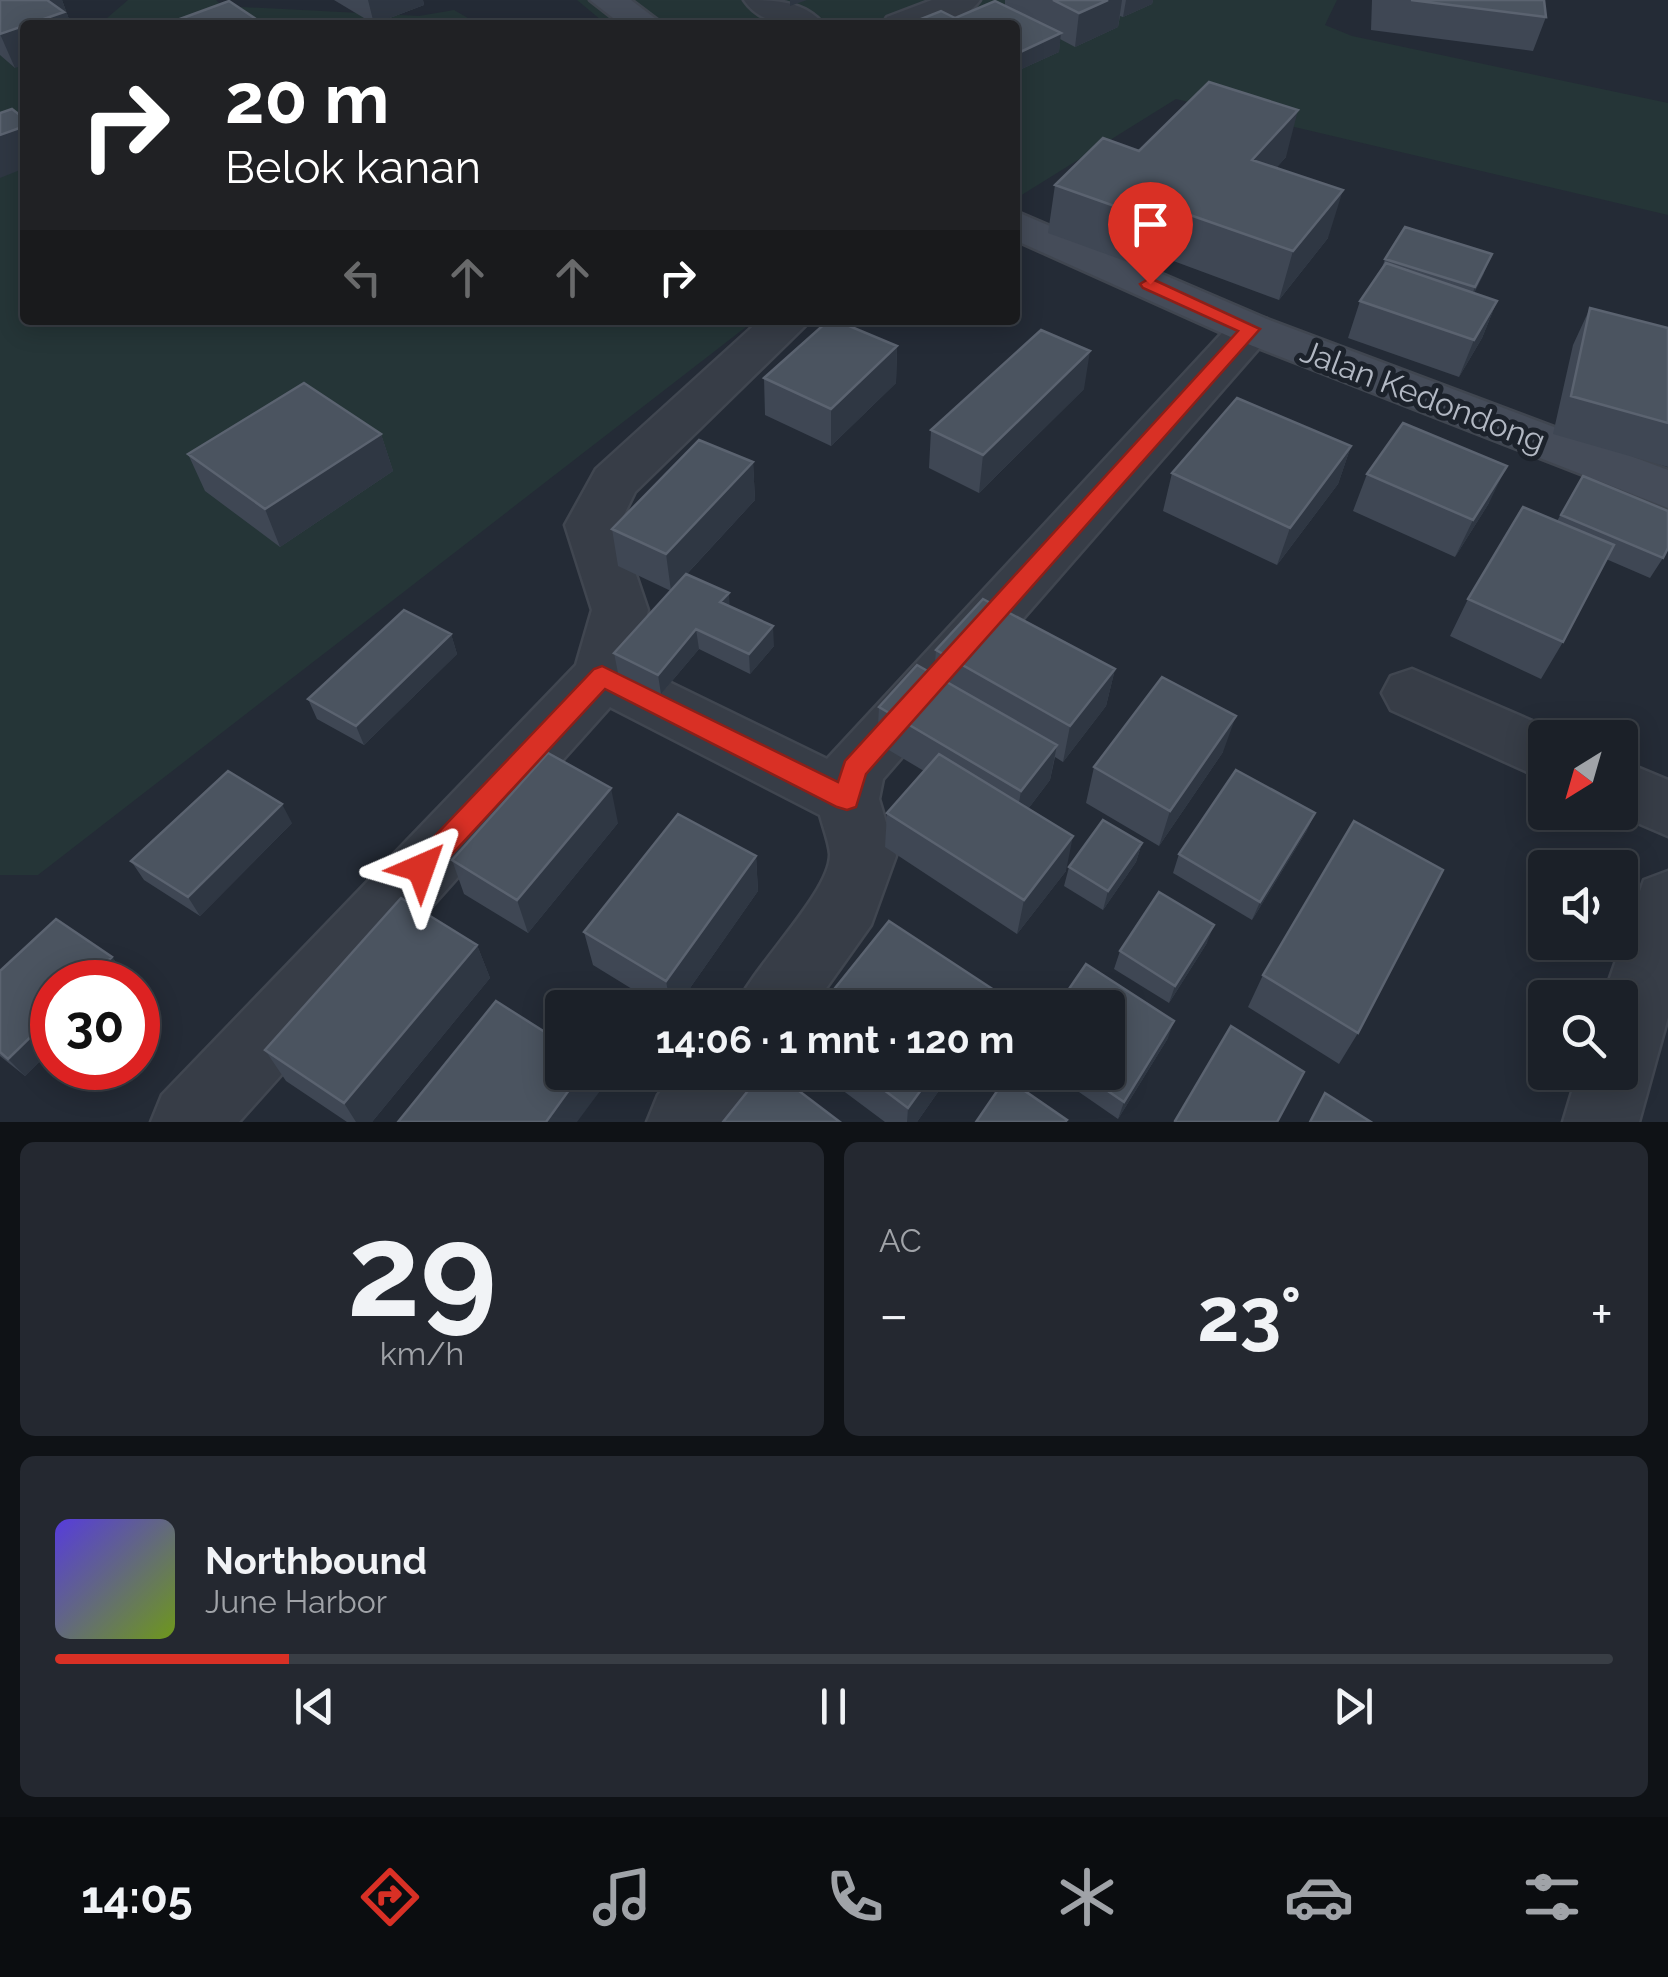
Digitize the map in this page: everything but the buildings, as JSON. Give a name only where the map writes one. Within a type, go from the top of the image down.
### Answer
[{"type":"street","points":[[606,0],[638,20]]},
{"type":"street","points":[[761,0],[797,20]]},
{"type":"street","points":[[913,20],[963,0]]},
{"type":"street","name":"Jalan Kedondong","points":[[1020,226],[1251,329],[1668,490]]},
{"type":"street","points":[[188,1122],[576,699],[602,676],[620,610],[592,525],[614,482],[783,325]]},
{"type":"street","points":[[783,990],[847,904],[863,856],[847,799],[854,769],[1251,329]]},
{"type":"street","points":[[602,676],[847,799]]},
{"type":"street","points":[[1412,693],[1528,746]]},
{"type":"street","points":[[1638,796],[1668,809]]},
{"type":"street","points":[[1638,999],[1668,901]]},
{"type":"street","points":[[684,1122],[708,1090]]},
{"type":"street","points":[[1602,1122],[1610,1090]]},
{"type":"shaded area","points":[[128,0],[216,0],[222,6],[419,16],[454,10],[471,20],[101,20]]},
{"type":"shaded area","points":[[577,0],[1337,0],[1325,25],[1352,36],[1668,103],[1668,215],[1176,99],[1020,196],[1020,20],[601,20]]},
{"type":"shaded area","points":[[20,47],[20,325],[749,325],[38,875],[0,875],[0,53]]},
{"type":"route","points":[[421,868],[576,699],[602,676],[847,799],[854,769],[1251,329],[1150,284]]}]
